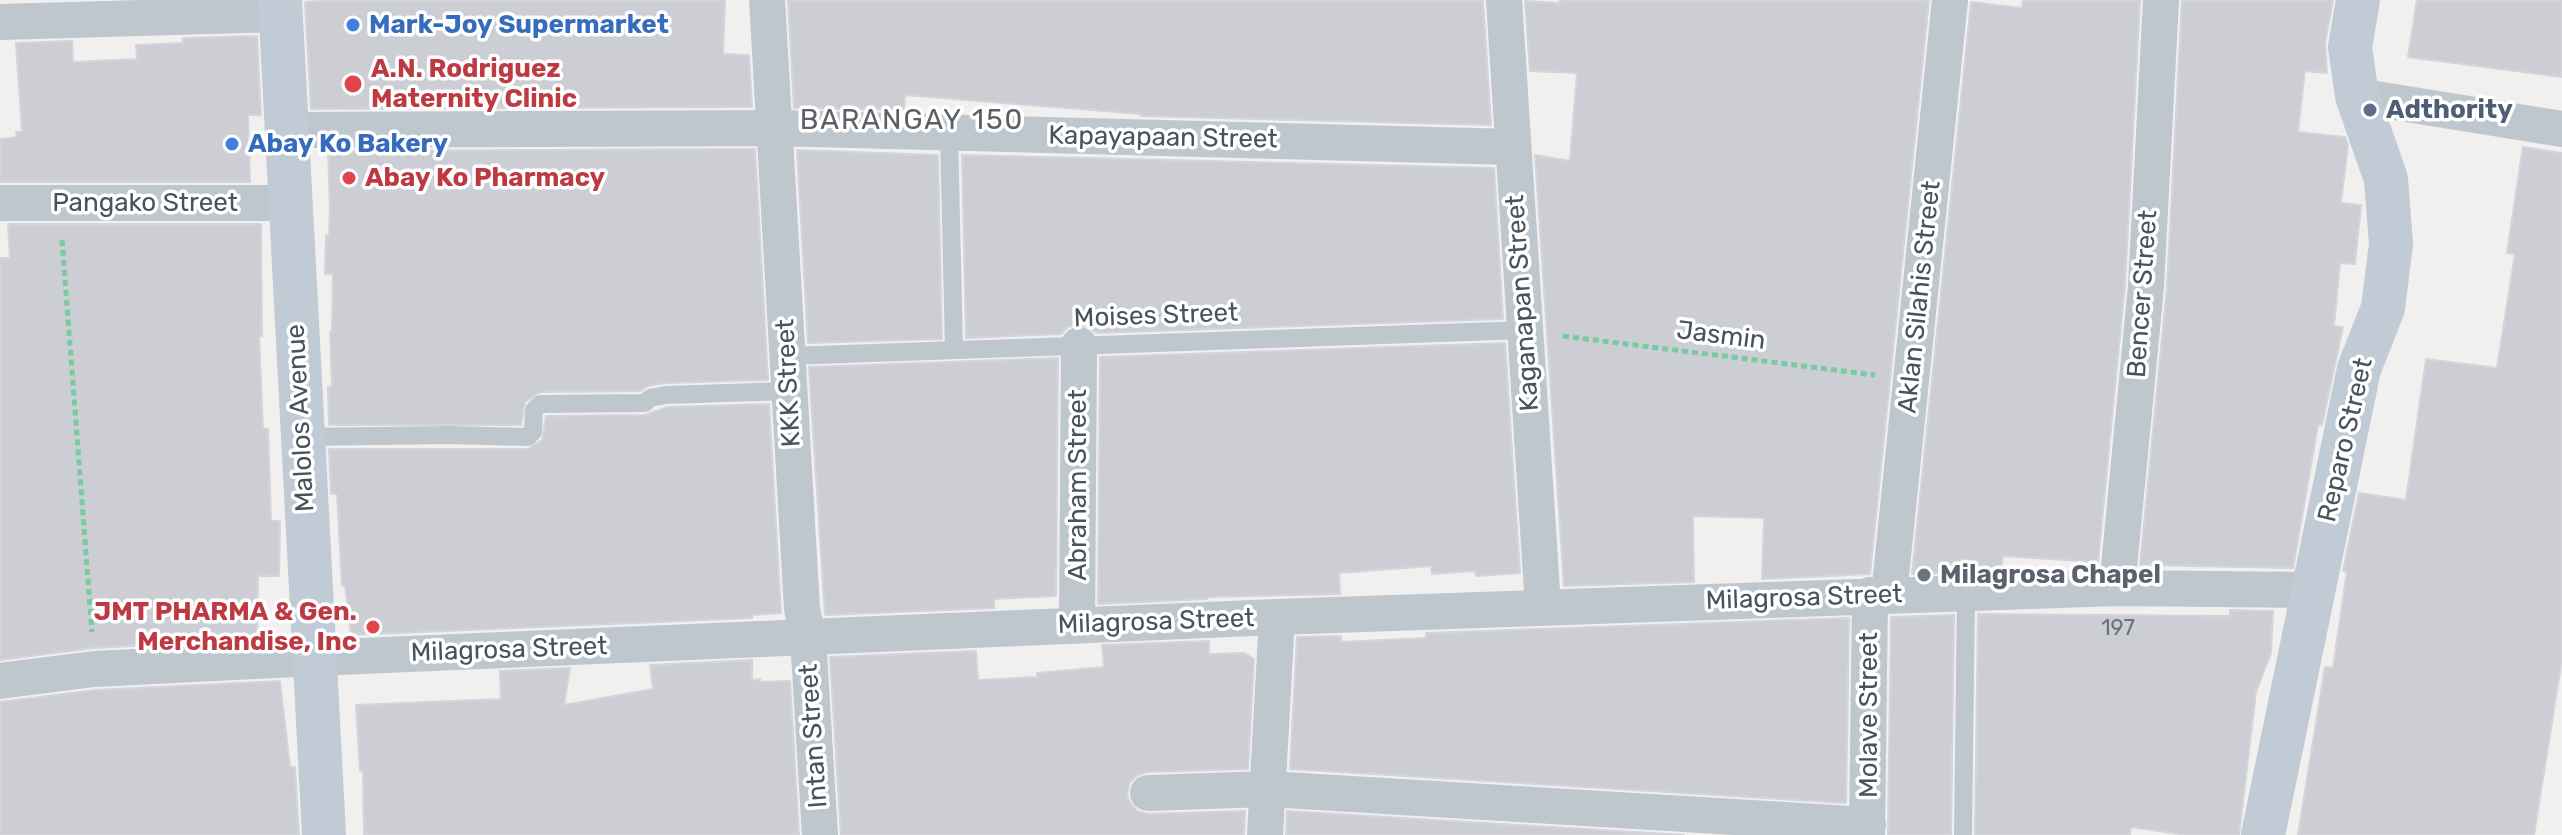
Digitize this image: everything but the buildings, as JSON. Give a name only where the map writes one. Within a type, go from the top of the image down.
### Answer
[{"type":"street","name":"KKK Street","points":[[767,0],[802,609],[808,637]]},
{"type":"street","name":"Kaganapan Street","points":[[1504,0],[1543,607]]},
{"type":"street","name":"Aklan Silahis Street","points":[[1880,595],[1911,380],[1950,0]]},
{"type":"street","name":"Bencer Street","points":[[2117,588],[2146,286],[2161,0]]},
{"type":"street","name":"Reparo Street","points":[[2263,835],[2359,369],[2383,308],[2391,244],[2376,98],[2350,47],[2358,0]]},
{"type":"street","points":[[0,22],[280,7]]},
{"type":"street","name":"Malolos Avenue","points":[[280,7],[324,835]]},
{"type":"street","points":[[2376,98],[2562,129]]},
{"type":"street","name":"Kapayapaan Street","points":[[286,130],[774,128],[1513,147]]},
{"type":"street","name":"Pangako Street","points":[[0,203],[290,203]]},
{"type":"street","name":"Abraham Street","points":[[1077,626],[1079,345]]},
{"type":"street","name":"Milagrosa Street","points":[[0,681],[94,669],[1277,617],[2117,588],[2313,590]]},
{"type":"street","name":"Molave Street","points":[[1868,830],[1880,595]]},
{"type":"street","points":[[1265,835],[1277,617]]},
{"type":"street","name":"Intan Street","points":[[808,637],[820,835]]},
{"type":"street","points":[[1148,793],[1268,789],[1868,830]]},
{"type":"lane","points":[[949,133],[954,350]]},
{"type":"lane","name":"Moises Street","points":[[788,356],[1525,330]]},
{"type":"lane","points":[[302,437],[528,437],[533,432],[534,410],[540,404],[645,403],[650,398],[666,395],[789,391]]},
{"type":"lane","points":[[1963,835],[1966,594]]},
{"type":"path","points":[[60,203],[94,669]]},
{"type":"path","name":"Jasmin","points":[[1525,330],[1911,380]]},
{"type":"place","name":"Mark-Joy Supermarket","points":[[353,25]]},
{"type":"place","name":"A.N. Rodriguez Maternity Clinic","points":[[353,84]]},
{"type":"place","name":"Adthority","points":[[2370,110]]},
{"type":"place","name":"Abay Ko Bakery","points":[[232,144]]},
{"type":"place","name":"Abay Ko Pharmacy","points":[[349,178]]},
{"type":"place","name":"Milagrosa Chapel","points":[[1924,575]]},
{"type":"place","name":"JMT PHARMA & Gen. Merchandise, Inc","points":[[373,627]]},
{"type":"district","name":"BARANGAY 150","points":[[912,121]]}]
